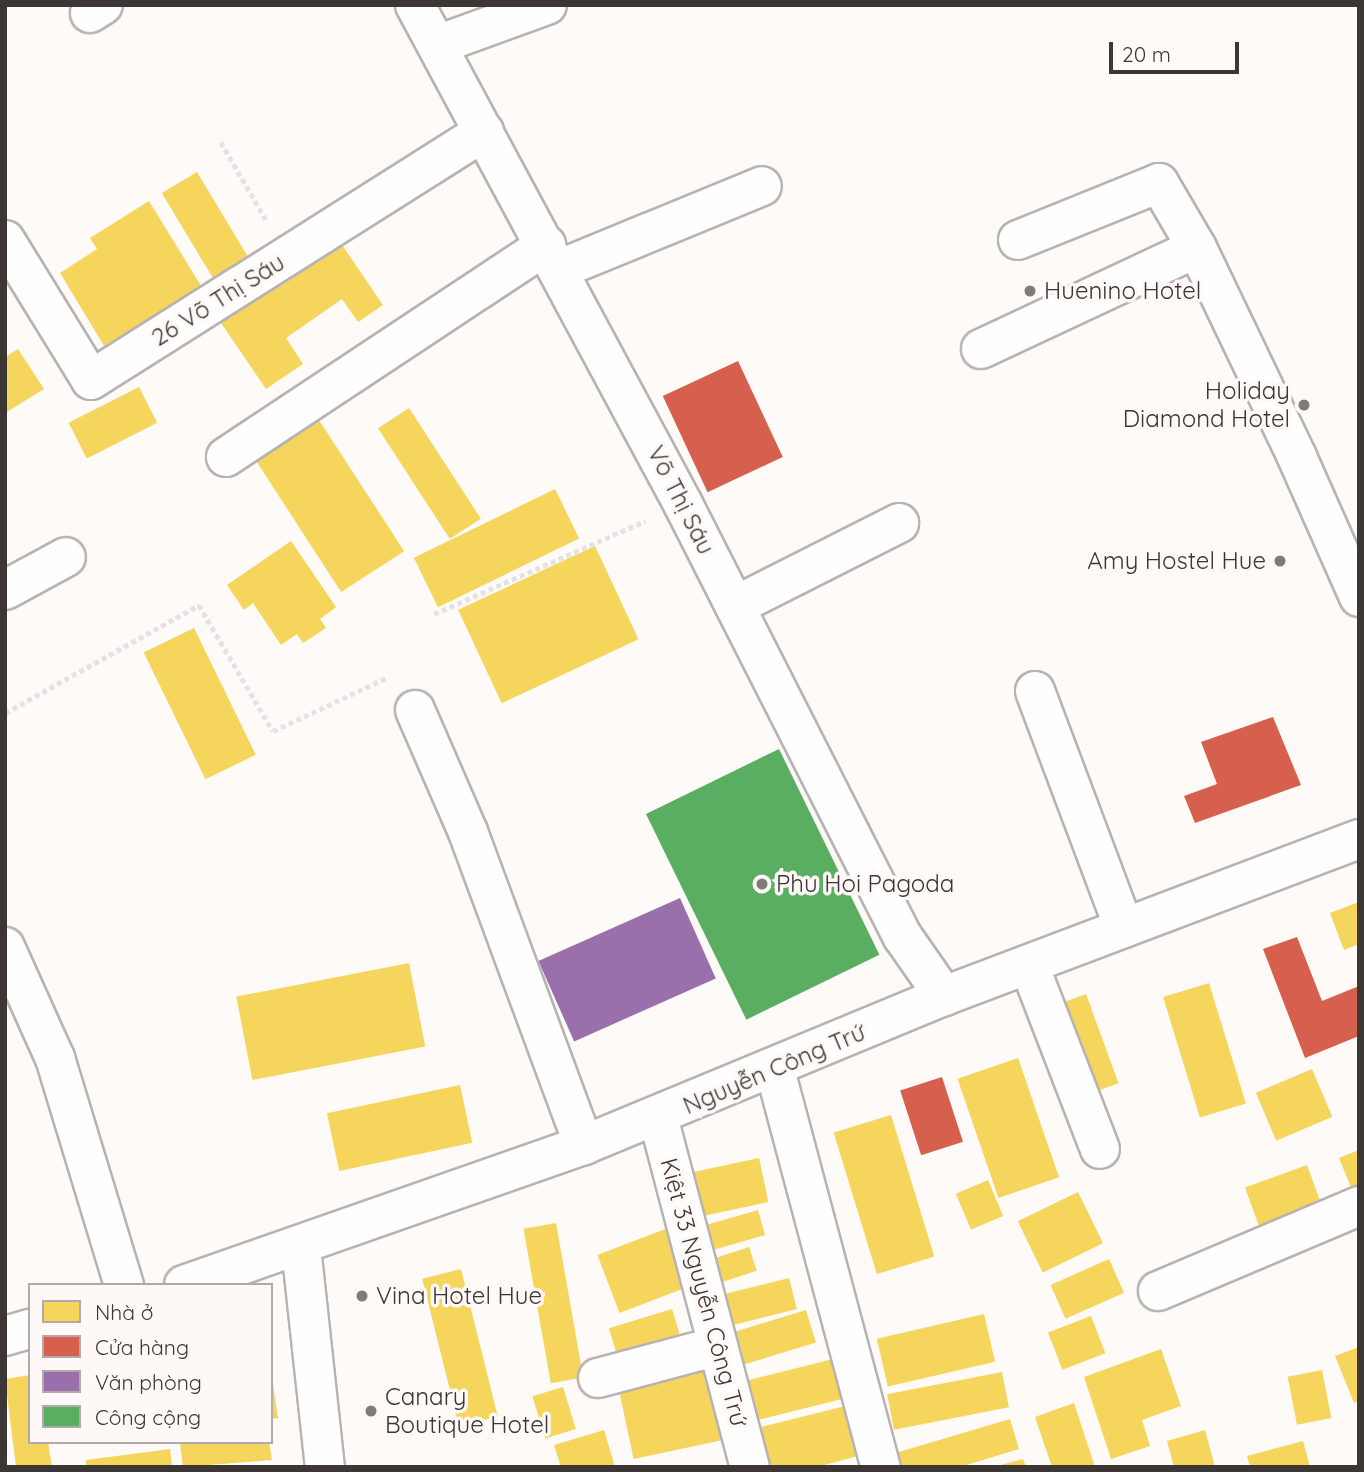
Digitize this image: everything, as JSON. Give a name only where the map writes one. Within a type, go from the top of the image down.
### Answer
[{"type":"street","name":"Võ Thị Sáu","points":[[415,5],[553,257],[683,504],[903,937],[944,996]]},
{"type":"street","points":[[437,45],[547,5]]},
{"type":"street","name":"26 Võ Thị Sáu","points":[[5,240],[91,380],[484,132]]},
{"type":"street","points":[[1018,240],[1159,183],[1197,248],[1358,592]]},
{"type":"street","points":[[226,457],[553,257],[762,186]]},
{"type":"street","points":[[981,349],[1197,248]]},
{"type":"street","points":[[735,606],[899,523]]},
{"type":"street","points":[[5,590],[66,556]]},
{"type":"street","points":[[1035,691],[1124,928]]},
{"type":"street","points":[[415,710],[468,832],[584,1145]]},
{"type":"street","name":"Nguyễn Công Trứ","points":[[190,1283],[301,1247],[658,1117],[775,1070],[944,996],[1359,839]]},
{"type":"street","points":[[5,947],[55,1058],[123,1283]]},
{"type":"street","points":[[1029,965],[1100,1149]]},
{"type":"street","points":[[775,1070],[881,1467]]},
{"type":"street","name":"Kiệt 33 Nguyễn Công Trứ","points":[[658,1117],[750,1467]]},
{"type":"street","points":[[1158,1291],[1359,1206]]},
{"type":"street","points":[[301,1247],[325,1467]]},
{"type":"street","points":[[5,1336],[28,1330]]},
{"type":"street","points":[[598,1378],[718,1346]]},
{"type":"path","points":[[221,142],[288,257]]},
{"type":"path","points":[[435,614],[683,504]]},
{"type":"path","points":[[5,713],[199,605],[273,731],[399,672],[415,710]]},
{"type":"building: Nhà ở","points":[[197,172],[251,262],[216,283],[162,193]]},
{"type":"building: Nhà ở","points":[[149,201],[203,289],[106,349],[60,273],[97,249],[90,238]]},
{"type":"building: Nhà ở","points":[[340,242],[383,305],[358,322],[342,299],[286,338],[303,364],[266,389],[221,323]]},
{"type":"building: Nhà ở","points":[[18,349],[44,389],[5,413],[5,357]]},
{"type":"building: Nhà ở","points":[[139,387],[157,423],[87,459],[69,423]]},
{"type":"building: Nhà ở","points":[[409,408],[481,519],[450,539],[378,428]]},
{"type":"building: Nhà ở","points":[[317,417],[404,551],[341,592],[254,458]]},
{"type":"building: Nhà ở","points":[[555,489],[579,538],[438,607],[414,558]]},
{"type":"building: Nhà ở","points":[[291,541],[336,607],[320,619],[326,628],[303,643],[297,634],[281,645],[253,603],[244,610],[227,585]]},
{"type":"building: Nhà ở","points":[[595,546],[639,639],[502,703],[458,610]]},
{"type":"building: Nhà ở","points":[[194,628],[256,755],[205,779],[144,653]]},
{"type":"building: Nhà ở","points":[[1359,902],[1359,944],[1344,950],[1330,913]]},
{"type":"building: Nhà ở","points":[[409,963],[425,1046],[252,1080],[236,997]]},
{"type":"building: Nhà ở","points":[[1209,983],[1246,1103],[1200,1118],[1163,997]]},
{"type":"building: Nhà ở","points":[[1086,994],[1118,1083],[1088,1094],[1056,1005]]},
{"type":"building: Nhà ở","points":[[1018,1058],[1059,1177],[999,1198],[957,1079]]},
{"type":"building: Nhà ở","points":[[1312,1069],[1332,1117],[1276,1141],[1256,1093]]},
{"type":"building: Nhà ở","points":[[460,1085],[472,1143],[339,1171],[327,1113]]},
{"type":"building: Nhà ở","points":[[891,1115],[934,1257],[877,1274],[834,1133]]},
{"type":"building: Nhà ở","points":[[1359,1150],[1359,1195],[1355,1197],[1339,1158]]},
{"type":"building: Nhà ở","points":[[759,1158],[768,1202],[702,1216],[692,1172]]},
{"type":"building: Nhà ở","points":[[1307,1165],[1326,1218],[1264,1240],[1245,1188]]},
{"type":"building: Nhà ở","points":[[988,1180],[1003,1216],[971,1230],[956,1194]]},
{"type":"building: Nhà ở","points":[[1078,1192],[1103,1243],[1043,1273],[1018,1221]]},
{"type":"building: Nhà ở","points":[[758,1210],[765,1235],[712,1250],[705,1225]]},
{"type":"building: Nhà ở","points":[[556,1223],[583,1378],[551,1383],[524,1229]]},
{"type":"building: Nhà ở","points":[[673,1226],[695,1284],[620,1313],[597,1255]]},
{"type":"building: Nhà ở","points":[[749,1247],[757,1271],[710,1286],[702,1262]]},
{"type":"building: Nhà ở","points":[[1109,1259],[1124,1293],[1066,1319],[1051,1285]]},
{"type":"building: Nhà ở","points":[[461,1269],[498,1416],[459,1426],[422,1279]]},
{"type":"building: Nhà ở","points":[[789,1278],[797,1309],[717,1329],[709,1298]]},
{"type":"building: Nhà ở","points":[[672,1309],[684,1349],[621,1368],[609,1328]]},
{"type":"building: Nhà ở","points":[[806,1310],[816,1343],[743,1365],[733,1332]]},
{"type":"building: Nhà ở","points":[[984,1314],[995,1362],[888,1386],[877,1339]]},
{"type":"building: Nhà ở","points":[[1091,1316],[1105,1353],[1062,1370],[1048,1332]]},
{"type":"building: Nhà ở","points":[[1359,1347],[1359,1401],[1354,1403],[1335,1356]]},
{"type":"building: Nhà ở","points":[[1161,1349],[1181,1406],[1142,1420],[1150,1446],[1111,1459],[1084,1377]]},
{"type":"building: Nhà ở","points":[[833,1359],[843,1399],[755,1421],[745,1381]]},
{"type":"building: Nhà ở","points":[[715,1361],[731,1438],[634,1459],[617,1382]]},
{"type":"building: Nhà ở","points":[[1322,1370],[1331,1418],[1297,1425],[1288,1377]]},
{"type":"building: Nhà ở","points":[[1002,1372],[1009,1407],[894,1430],[887,1394]]},
{"type":"building: Nhà ở","points":[[28,1375],[28,1444],[48,1444],[52,1467],[16,1467],[5,1379]]},
{"type":"building: Nhà ở","points":[[273,1384],[278,1418],[273,1419]]},
{"type":"building: Nhà ở","points":[[563,1387],[576,1429],[545,1438],[532,1396]]},
{"type":"building: Nhà ở","points":[[857,1403],[869,1453],[817,1467],[767,1467],[757,1428]]},
{"type":"building: Nhà ở","points":[[1074,1403],[1095,1467],[1052,1467],[1035,1417]]},
{"type":"building: Nhà ở","points":[[1010,1419],[1019,1449],[960,1467],[896,1467],[892,1454]]},
{"type":"building: Nhà ở","points":[[604,1430],[615,1467],[561,1467],[554,1445]]},
{"type":"building: Nhà ở","points":[[1205,1430],[1215,1467],[1174,1467],[1167,1441]]},
{"type":"building: Nhà ở","points":[[1303,1441],[1310,1467],[1250,1467],[1247,1456]]},
{"type":"building: Nhà ở","points":[[180,1444],[269,1444],[272,1460],[183,1467]]},
{"type":"building: Nhà ở","points":[[170,1449],[172,1467],[86,1467],[86,1460]]},
{"type":"building: Nhà ở","points":[[1023,1459],[1026,1467],[997,1467],[997,1466]]},
{"type":"building: Cửa hàng","points":[[738,361],[783,457],[708,492],[663,396]]},
{"type":"building: Cửa hàng","points":[[1273,717],[1301,785],[1195,823],[1184,796],[1217,784],[1201,742]]},
{"type":"building: Cửa hàng","points":[[1297,937],[1322,1001],[1359,986],[1359,1036],[1305,1058],[1263,949]]},
{"type":"building: Cửa hàng","points":[[942,1077],[963,1142],[921,1155],[900,1091]]},
{"type":"building: Văn phòng","points":[[680,898],[716,978],[574,1041],[538,961]]},
{"type":"building: Công cộng","name":"Phu Hoi Pagoda","points":[[779,749],[879,955],[746,1020],[646,814]]},
{"type":"place","name":"Huenino Hotel","points":[[1030,291]]},
{"type":"place","name":"Holiday Diamond Hotel","points":[[1304,405]]},
{"type":"place","name":"Amy Hostel Hue","points":[[1280,561]]},
{"type":"place","name":"Phu Hoi Pagoda","points":[[762,884]]},
{"type":"place","name":"Vina Hotel Hue","points":[[362,1296]]},
{"type":"place","name":"Canary Boutique Hotel","points":[[371,1411]]}]
